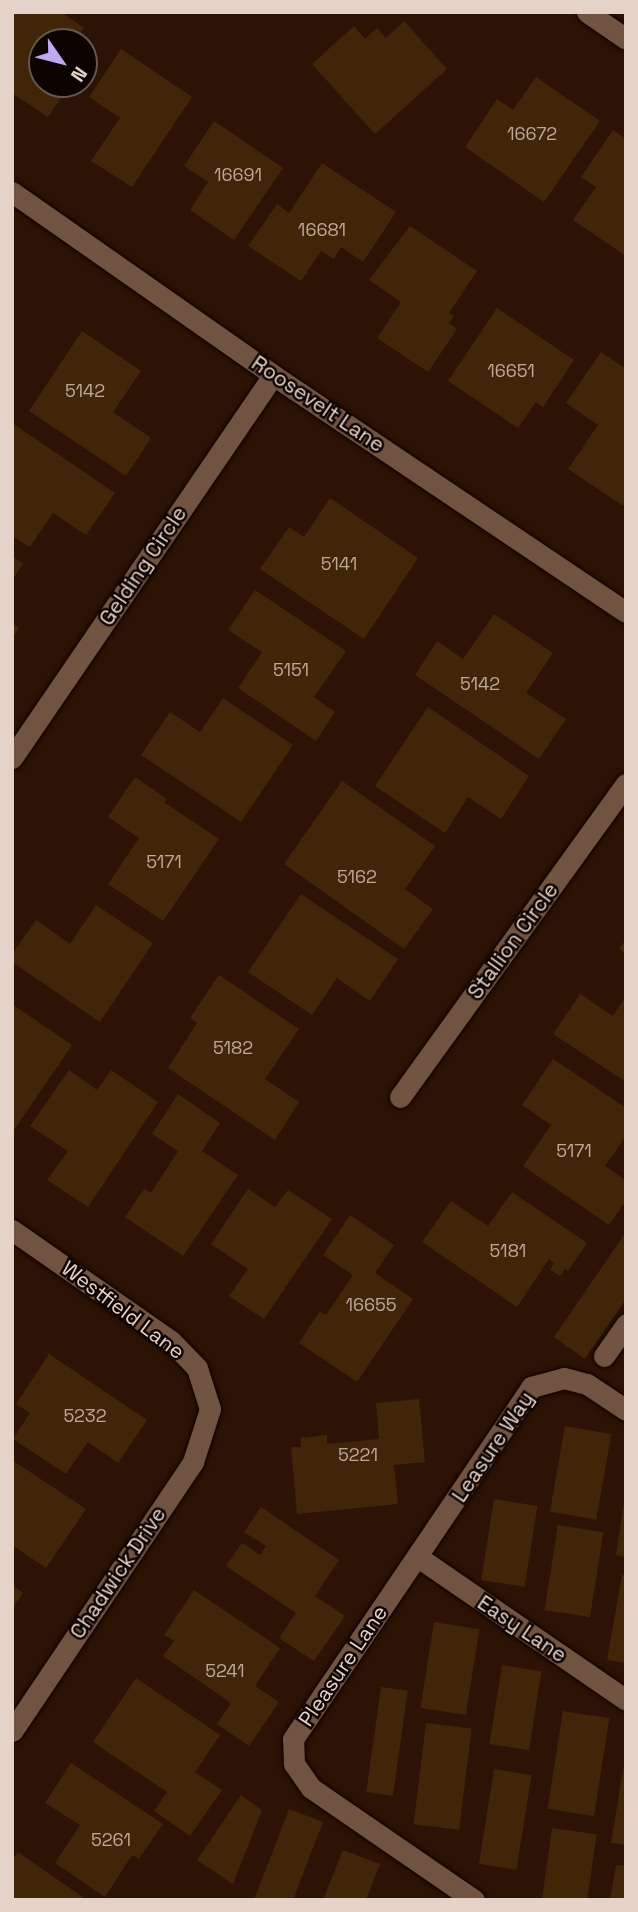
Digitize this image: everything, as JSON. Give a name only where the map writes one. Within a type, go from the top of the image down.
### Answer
[{"type":"street","points":[[587,12],[626,39]]},
{"type":"street","name":"Roosevelt Lane","points":[[12,192],[273,375],[626,612]]},
{"type":"street","name":"Gelding Circle","points":[[12,758],[273,375]]},
{"type":"street","name":"Stallion Circle","points":[[400,1097],[626,784]]},
{"type":"street","name":"Westfield Lane","points":[[12,1230],[171,1341],[197,1368],[210,1409]]},
{"type":"street","points":[[604,1356],[626,1324]]},
{"type":"street","name":"Leasure Way","points":[[418,1557],[531,1387],[564,1378],[587,1384],[626,1410]]},
{"type":"street","name":"Chadwick Drive","points":[[12,1731],[193,1462],[210,1409]]},
{"type":"street","name":"Easy Lane","points":[[418,1557],[626,1700]]},
{"type":"street","name":"Pleasure Lane","points":[[418,1557],[293,1739],[294,1764],[310,1788],[474,1900]]},
{"type":"building","points":[[12,12],[61,12],[84,28],[28,28],[28,98],[61,98],[48,117],[12,93]]},
{"type":"building","points":[[404,21],[447,69],[375,134],[312,64],[354,26],[365,39],[377,28],[386,38]]},
{"type":"building","points":[[121,49],[192,97],[132,187],[91,161],[120,118],[90,98],[98,98],[98,84]]},
{"type":"building","points":[[536,77],[600,121],[544,202],[465,147],[497,99],[513,110]]},
{"type":"building","points":[[214,121],[283,168],[234,240],[190,210],[208,182],[184,166]]},
{"type":"building","points":[[613,130],[626,139],[626,256],[573,220],[596,187],[581,177]]},
{"type":"building","points":[[322,163],[396,212],[363,262],[341,247],[334,259],[321,251],[301,281],[248,246],[277,204],[289,213]]},
{"type":"building","points":[[410,226],[477,271],[449,313],[454,316],[449,323],[457,329],[428,372],[377,338],[401,302],[369,280]]},
{"type":"building","points":[[497,308],[574,360],[543,407],[536,402],[518,428],[448,381]]},
{"type":"building","points":[[82,331],[141,371],[113,412],[151,438],[126,476],[29,411]]},
{"type":"building","points":[[601,352],[626,369],[626,502],[623,506],[568,469],[598,425],[566,403]]},
{"type":"building","points":[[12,423],[115,493],[86,535],[53,513],[30,547],[12,536]]},
{"type":"building","points":[[330,498],[418,558],[364,639],[260,569],[289,527],[304,537]]},
{"type":"building","points":[[12,556],[23,564],[12,580]]},
{"type":"building","points":[[255,590],[346,651],[314,697],[335,712],[316,741],[238,688],[262,652],[228,630]]},
{"type":"building","points":[[494,614],[553,653],[526,693],[566,719],[539,759],[415,675],[437,641],[463,659]]},
{"type":"building","points":[[12,623],[19,628],[12,639]]},
{"type":"building","points":[[223,698],[293,745],[241,822],[141,755],[170,712],[200,732]]},
{"type":"building","points":[[428,707],[529,776],[501,819],[468,797],[445,833],[375,786]]},
{"type":"building","points":[[135,777],[167,799],[165,803],[219,839],[163,921],[108,884],[139,838],[108,817]]},
{"type":"building","points":[[342,781],[435,846],[405,889],[433,909],[404,949],[284,864]]},
{"type":"building","points":[[301,894],[398,959],[370,1001],[337,978],[312,1015],[248,972]]},
{"type":"building","points":[[96,905],[153,943],[100,1022],[12,962],[12,954],[36,920],[70,944]]},
{"type":"building","points":[[626,939],[626,954],[619,949]]},
{"type":"building","points":[[219,975],[299,1029],[265,1079],[299,1102],[275,1140],[168,1068],[197,1023],[190,1018]]},
{"type":"building","points":[[580,994],[613,1016],[626,996],[626,1082],[553,1034]]},
{"type":"building","points":[[12,1004],[72,1045],[12,1133]]},
{"type":"building","points":[[553,1059],[626,1108],[626,1136],[605,1166],[626,1180],[626,1201],[609,1225],[523,1166],[551,1125],[522,1105]]},
{"type":"building","points":[[69,1070],[97,1090],[111,1070],[158,1102],[88,1207],[47,1180],[68,1151],[30,1126]]},
{"type":"building","points":[[178,1094],[220,1123],[202,1151],[238,1175],[183,1256],[125,1217],[144,1189],[151,1193],[178,1151],[152,1134]]},
{"type":"building","points":[[248,1189],[275,1207],[288,1190],[332,1219],[264,1319],[229,1296],[248,1269],[211,1244]]},
{"type":"building","points":[[512,1192],[587,1243],[568,1271],[565,1269],[560,1276],[550,1270],[554,1263],[549,1259],[517,1307],[422,1242],[451,1201],[488,1226]]},
{"type":"building","points":[[350,1215],[394,1245],[375,1273],[413,1299],[357,1382],[299,1343],[320,1311],[326,1315],[353,1275],[323,1255]]},
{"type":"building","points":[[626,1232],[626,1299],[585,1359],[554,1337]]},
{"type":"building","points":[[49,1354],[147,1420],[118,1463],[88,1442],[66,1474],[13,1439],[30,1413],[16,1404]]},
{"type":"building","points":[[419,1399],[425,1462],[394,1465],[398,1504],[297,1514],[291,1447],[301,1447],[301,1438],[327,1435],[327,1444],[379,1439],[376,1403]]},
{"type":"building","points":[[565,1426],[611,1434],[596,1520],[550,1512]]},
{"type":"building","points":[[12,1460],[86,1509],[46,1568],[12,1545]]},
{"type":"building","points":[[494,1499],[537,1506],[525,1587],[481,1580]]},
{"type":"building","points":[[626,1503],[626,1557],[616,1555]]},
{"type":"building","points":[[261,1507],[339,1560],[315,1596],[345,1616],[314,1661],[279,1638],[296,1613],[226,1566],[242,1543],[260,1555],[266,1546],[244,1532]]},
{"type":"building","points":[[558,1525],[603,1532],[590,1617],[545,1610]]},
{"type":"building","points":[[622,1575],[626,1575],[626,1663],[607,1660]]},
{"type":"building","points":[[12,1585],[23,1593],[12,1609]]},
{"type":"building","points":[[194,1590],[280,1648],[255,1686],[279,1702],[249,1746],[217,1724],[231,1703],[163,1656],[174,1641],[164,1635]]},
{"type":"building","points":[[434,1622],[479,1629],[466,1715],[420,1708]]},
{"type":"building","points":[[502,1665],[542,1671],[529,1750],[489,1744]]},
{"type":"building","points":[[136,1678],[220,1735],[195,1772],[222,1790],[190,1836],[154,1811],[167,1792],[93,1742]]},
{"type":"building","points":[[381,1687],[408,1691],[393,1796],[366,1792]]},
{"type":"building","points":[[563,1711],[609,1718],[594,1816],[548,1809]]},
{"type":"building","points":[[426,1723],[472,1729],[459,1830],[414,1824]]},
{"type":"building","points":[[71,1763],[163,1824],[139,1859],[132,1855],[105,1897],[55,1863],[80,1825],[45,1803]]},
{"type":"building","points":[[626,1764],[626,1845],[611,1843]]},
{"type":"building","points":[[494,1769],[532,1775],[517,1870],[479,1864]]},
{"type":"building","points":[[241,1795],[262,1810],[233,1884],[197,1860]]},
{"type":"building","points":[[289,1809],[323,1822],[293,1900],[254,1900]]},
{"type":"building","points":[[552,1828],[597,1834],[587,1900],[542,1900]]},
{"type":"building","points":[[343,1850],[380,1864],[366,1900],[323,1900]]},
{"type":"building","points":[[18,1852],[87,1900],[12,1900],[12,1860]]},
{"type":"building","points":[[616,1865],[626,1866],[626,1900],[610,1900]]}]
